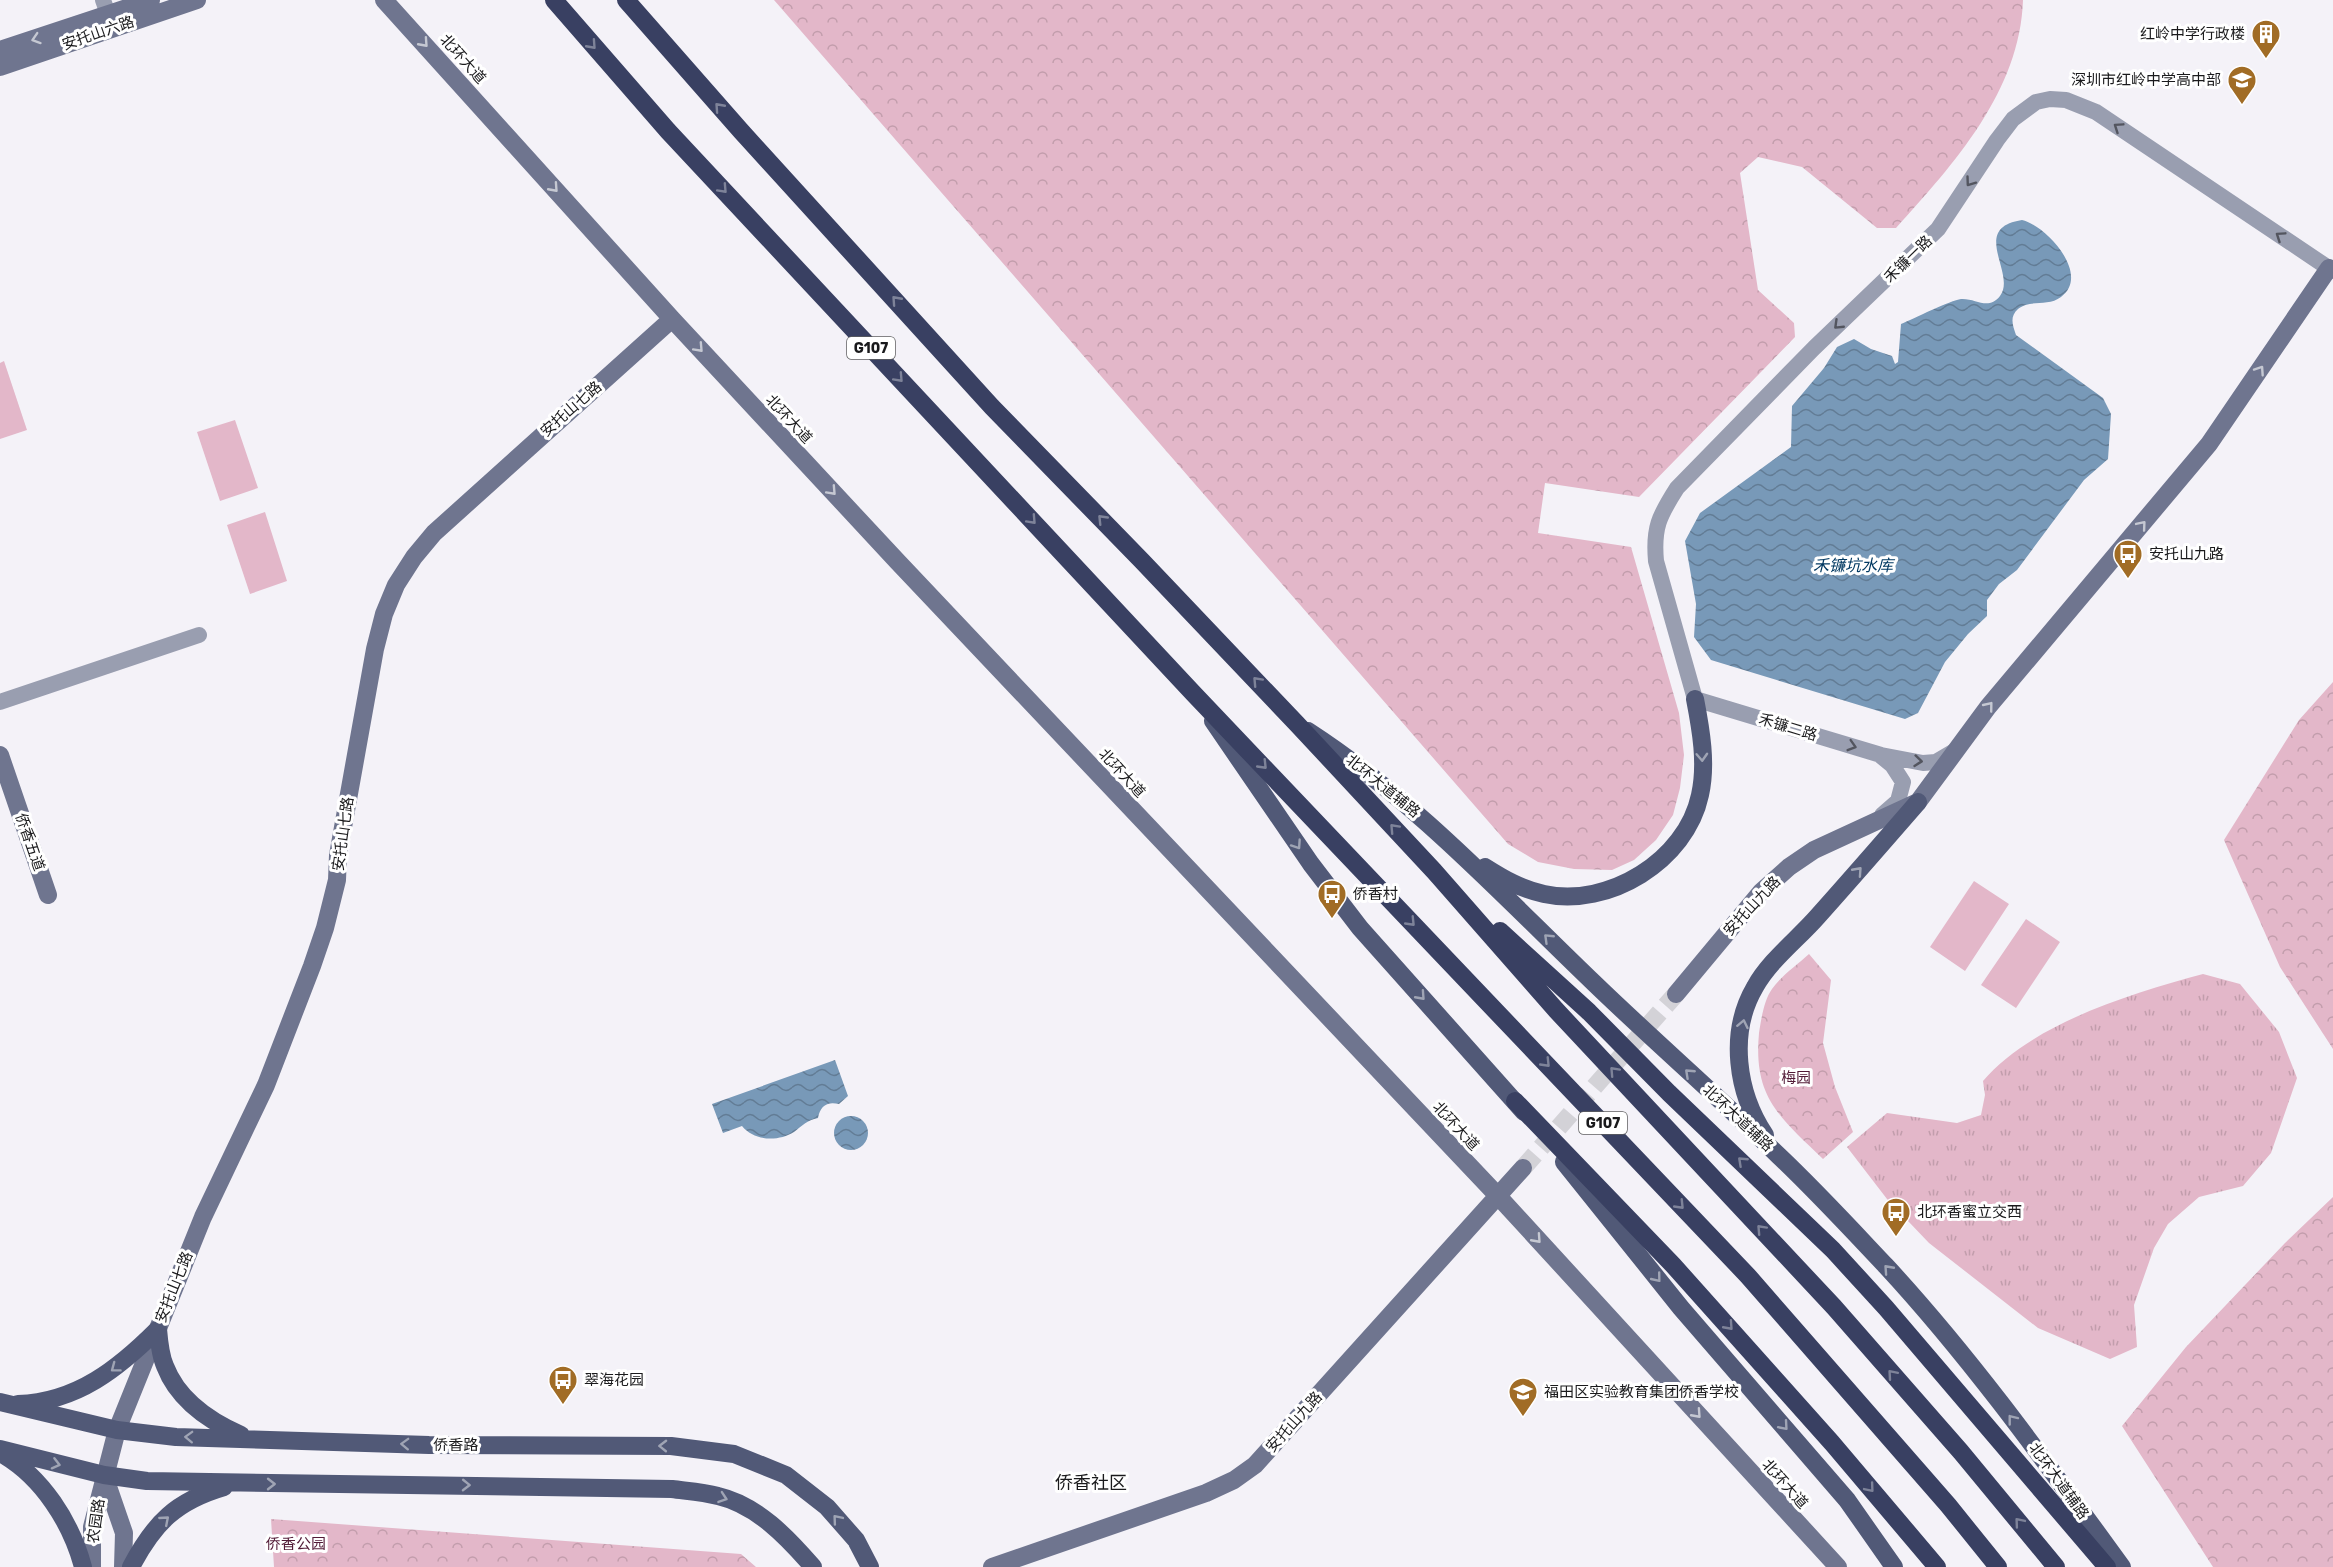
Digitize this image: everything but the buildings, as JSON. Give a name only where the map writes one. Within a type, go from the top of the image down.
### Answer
[{"type":"highway","name":"G107","points":[[554,0],[668,131],[1193,693],[1748,1276],[1948,1505],[1998,1567]]},
{"type":"highway","name":"G107","points":[[626,0],[741,131],[992,407],[1151,569],[1297,724],[1434,871],[1556,1010],[1834,1307],[1961,1452],[2056,1567]]},
{"type":"highway","points":[[1434,871],[1589,1012],[1669,1093],[1810,1227],[1886,1308],[2107,1567]]},
{"type":"highway","points":[[1515,1101],[1673,1265],[1832,1443],[1937,1567]]},
{"type":"main road","points":[[1193,693],[1311,864],[1360,928],[1515,1101],[1681,1308],[1905,1567]]},
{"type":"main road","points":[[1463,853],[1515,885],[1546,894],[1570,896],[1613,887],[1651,868],[1681,839],[1700,797],[1703,775],[1702,744],[1695,699]]},
{"type":"main road","name":"北环大道辅路","points":[[1297,724],[1342,753],[1463,853],[1596,985],[1780,1156],[1887,1267],[1943,1332],[2045,1461],[2122,1567]]},
{"type":"main road","points":[[1780,1156],[1758,1124],[1743,1090],[1739,1053],[1747,1005],[1755,987],[1774,963],[1918,802]]},
{"type":"main road","points":[[4,1403],[28,1404],[50,1399],[91,1383],[130,1357],[158,1329]]},
{"type":"main road","points":[[158,1329],[165,1367],[182,1394],[201,1413],[218,1425],[251,1439]]},
{"type":"main road","name":"侨香路","points":[[4,1403],[117,1430],[176,1437],[429,1445],[671,1446],[734,1454],[786,1474],[827,1507],[855,1540],[870,1567]]},
{"type":"main road","points":[[0,1449],[104,1475],[147,1480],[238,1484],[672,1489],[720,1496],[753,1511],[787,1537],[813,1567]]},
{"type":"main road","points":[[0,1454],[15,1462],[56,1505],[70,1532],[83,1567]]},
{"type":"main road","points":[[132,1567],[144,1542],[167,1517],[182,1505],[206,1493],[238,1484]]},
{"type":"main road","points":[[1848,1500],[1894,1567]]},
{"type":"street","name":"安托山六路","points":[[0,50],[106,7],[151,0]]},
{"type":"street","name":"安托山六路","points":[[0,67],[197,0]]},
{"type":"street","name":"北环大道","points":[[384,0],[672,319],[897,561],[1498,1196],[1838,1567]]},
{"type":"street","name":"禾镰一路","points":[[1695,699],[1656,561],[1654,538],[1666,504],[1677,488],[1806,357],[1938,229],[1997,140],[2013,118],[2025,109],[2037,102],[2050,99],[2066,100],[2096,112],[2331,270]]},
{"type":"street","points":[[1918,802],[1988,706],[2209,444],[2331,270]]},
{"type":"street","name":"安托山七路","points":[[117,1430],[202,1216],[266,1085],[325,928],[337,880],[338,855],[375,649],[384,614],[396,585],[414,557],[434,533],[672,319]]},
{"type":"street","points":[[0,702],[199,635]]},
{"type":"street","name":"禾镰二路","points":[[1695,699],[1881,755],[1923,763],[1936,762],[1953,752]]},
{"type":"street","name":"侨香五道","points":[[0,755],[48,895]]},
{"type":"street","points":[[1874,822],[1898,801],[1903,782],[1892,765],[1881,755]]},
{"type":"street","name":"安托山九路","points":[[1676,994],[1761,892],[1789,867],[1814,850],[1918,802]]},
{"type":"street","name":"安托山九路","points":[[992,1567],[1206,1493],[1234,1480],[1255,1465],[1523,1168]]},
{"type":"street","name":"农园路","points":[[92,1567],[92,1527],[117,1430]]},
{"type":"street","name":"农园路","points":[[104,1475],[124,1533],[123,1567]]},
{"type":"green space","points":[[774,0],[2023,0],[2019,33],[2010,65],[1997,95],[1961,152],[1896,228],[1877,228],[1802,167],[1758,157],[1740,173],[1758,290],[1794,323],[1795,337],[1639,497],[1545,483],[1538,533],[1631,547],[1679,713],[1684,755],[1680,788],[1673,815],[1656,840],[1634,860],[1612,870],[1574,869],[1538,862],[1508,844]]},
{"type":"green space","points":[[4,361],[27,430],[0,439],[0,363]]},
{"type":"green space","points":[[235,420],[258,488],[220,501],[197,432]]},
{"type":"green space","points":[[265,512],[287,581],[250,594],[227,525]]},
{"type":"green space","points":[[2333,682],[2333,1049],[2280,967],[2224,840],[2299,720]]},
{"type":"green space","points":[[1974,881],[2009,904],[1965,971],[1930,947]]},
{"type":"green space","points":[[2026,919],[2060,942],[2016,1008],[1981,985]]},
{"type":"green space","name":"梅园","points":[[1809,954],[1831,980],[1823,1043],[1835,1087],[1853,1132],[1823,1159],[1794,1131],[1773,1105],[1760,1074],[1758,1055],[1759,1033],[1769,994],[1780,980]]},
{"type":"green space","points":[[2203,974],[2240,984],[2279,1032],[2297,1078],[2271,1153],[2243,1186],[2199,1197],[2168,1224],[2154,1248],[2134,1305],[2137,1347],[2110,1359],[2038,1328],[1929,1243],[1887,1199],[1847,1147],[1887,1113],[1957,1123],[1981,1115],[1985,1095],[1983,1081],[2003,1061],[2028,1043],[2084,1013],[2145,991]]},
{"type":"green space","points":[[2333,1197],[2333,1567],[2213,1567],[2122,1426],[2186,1347],[2285,1243]]},
{"type":"green space","name":"侨香公园","points":[[271,1519],[741,1554],[756,1567],[274,1567]]},
{"type":"water","name":"禾镰坑水库","points":[[2022,220],[2043,231],[2053,241],[2062,252],[2071,277],[2069,288],[2061,297],[2050,302],[2028,304],[2015,312],[2013,325],[2016,335],[2103,398],[2111,414],[2108,459],[2084,480],[2017,570],[1999,584],[1987,600],[1987,616],[1968,634],[1945,662],[1918,713],[1905,719],[1711,660],[1694,637],[1696,604],[1685,541],[1700,513],[1791,447],[1792,406],[1824,368],[1837,347],[1854,339],[1871,349],[1892,356],[1895,364],[1898,362],[1901,324],[1956,300],[1966,299],[1991,303],[2000,296],[2004,287],[1996,242],[1999,232],[2007,225]]},
{"type":"water","points":[[835,1060],[848,1096],[839,1104],[825,1105],[820,1110],[818,1118],[781,1137],[760,1137],[753,1135],[742,1126],[723,1133],[712,1104]]},
{"type":"water","points":[[851,1116],[863,1121],[868,1133],[863,1145],[851,1150],[839,1145],[834,1133],[839,1121]]},
{"type":"tunnel","points":[[1523,1168],[1676,994]]},
{"type":"place","name":"红岭中学行政楼","points":[[2266,60]]},
{"type":"place","name":"深圳市红岭中学高中部","points":[[2242,106]]},
{"type":"place","name":"安托山九路","points":[[2128,580]]},
{"type":"place","name":"侨香村","points":[[1332,920]]},
{"type":"place","name":"北环香蜜立交西","points":[[1896,1238]]},
{"type":"place","name":"翠海花园","points":[[563,1406]]},
{"type":"place","name":"福田区实验教育集团侨香学校","points":[[1523,1418]]},
{"type":"district","name":"侨香社区","points":[[1091,1483]]}]
